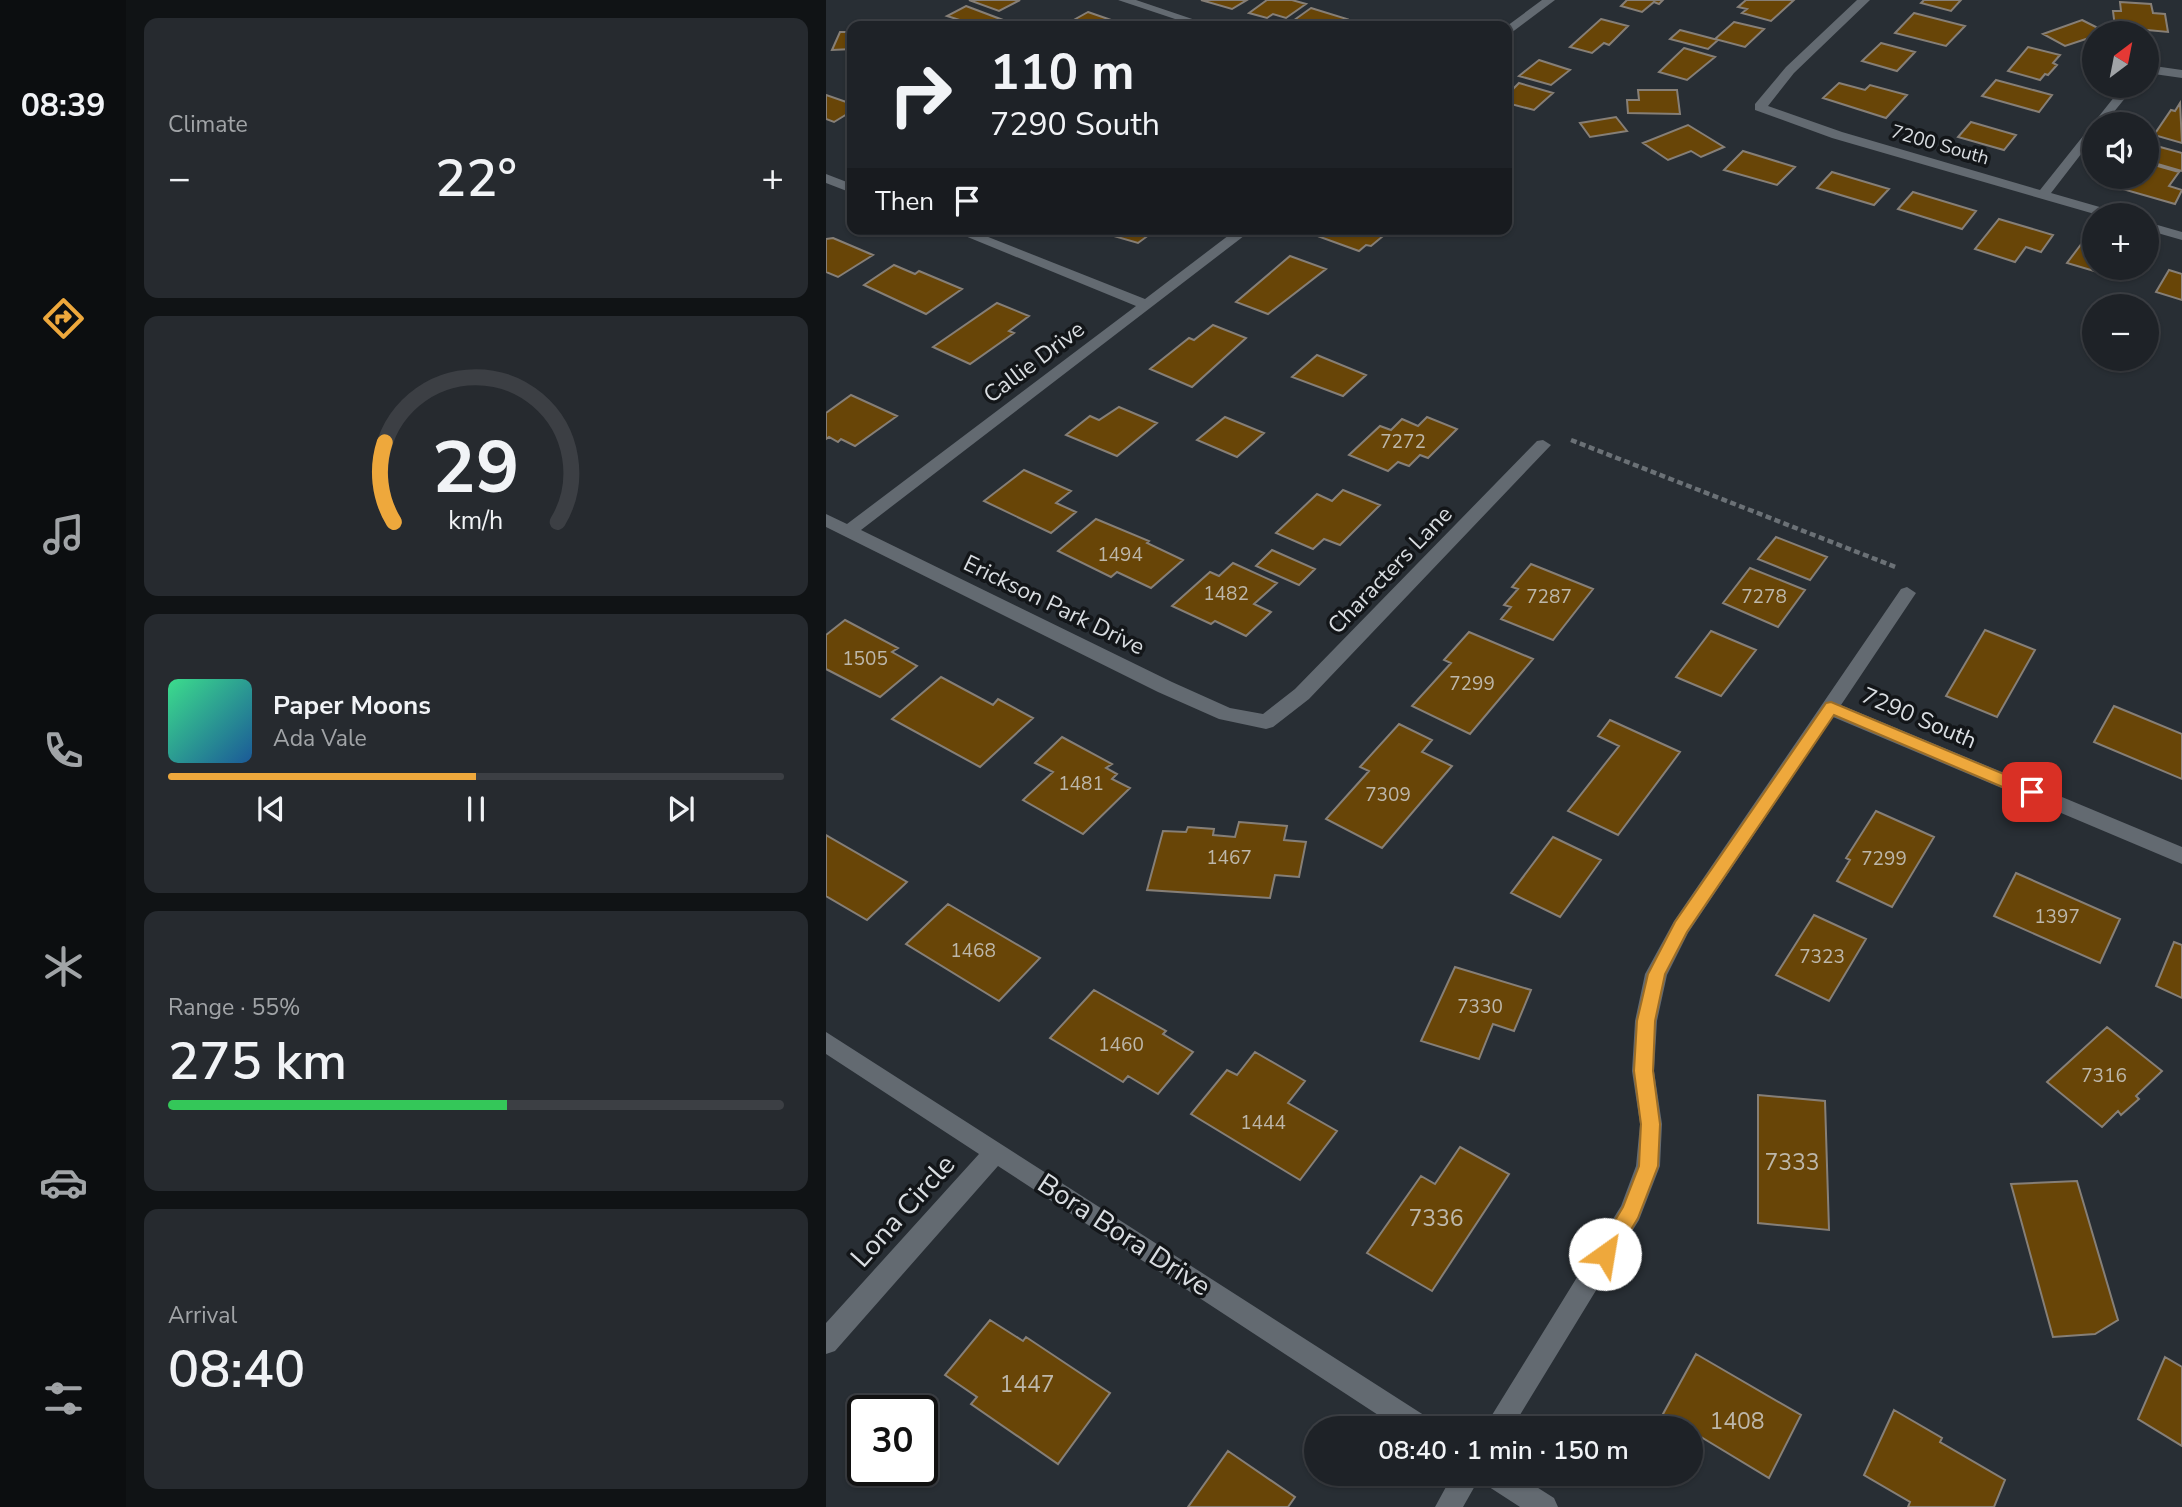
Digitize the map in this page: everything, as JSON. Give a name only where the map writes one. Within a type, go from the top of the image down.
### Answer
[{"type":"street","points":[[1124,0],[1183,21]]},
{"type":"street","points":[[1512,28],[1549,0]]},
{"type":"street","name":"7200 South","points":[[1864,0],[1790,70],[1760,107],[1837,135],[2082,206]]},
{"type":"street","points":[[2160,70],[2182,74]]},
{"type":"street","points":[[2108,112],[2119,98]]},
{"type":"street","points":[[2043,195],[2082,144]]},
{"type":"street","points":[[826,178],[847,186]]},
{"type":"street","points":[[2159,229],[2182,236]]},
{"type":"street","points":[[971,235],[1147,305]]},
{"type":"street","name":"Callie Drive","points":[[849,531],[1239,235]]},
{"type":"street","name":"Characters Lane","points":[[1266,722],[1302,694],[1543,445]]},
{"type":"street","name":"Erickson Park Drive","points":[[826,520],[1165,687],[1226,714],[1266,722]]},
{"type":"street","points":[[1504,1416],[1631,1212],[1648,1166],[1651,1124],[1643,1071],[1646,1021],[1657,974],[1681,927],[1907,593]]},
{"type":"street","name":"7290 South","points":[[1831,708],[2182,856]]},
{"type":"street","name":"Bora Bora Drive","points":[[826,1042],[1403,1416]]},
{"type":"street","name":"Lona Circle","points":[[826,1342],[996,1152]]},
{"type":"street","points":[[1448,1507],[1461,1486]]},
{"type":"street","points":[[1511,1486],[1545,1507]]},
{"type":"path","points":[[1543,445],[1566,438],[1906,571],[1900,579],[1907,593]]},
{"type":"building","points":[[969,0],[1020,0],[999,11]]},
{"type":"building","points":[[1201,0],[1247,0],[1232,9]]},
{"type":"building","points":[[1267,0],[1292,0],[1306,4],[1286,18],[1273,14],[1267,18],[1249,13]]},
{"type":"building","points":[[1627,0],[1663,0],[1659,4],[1654,2],[1642,12],[1621,6]]},
{"type":"building","points":[[1746,0],[1794,0],[1771,21],[1742,13],[1747,9],[1738,7]]},
{"type":"building","points":[[1924,0],[1961,0],[1951,11],[1921,3]]},
{"type":"building","points":[[2120,2],[2151,4],[2153,13],[2165,14],[2168,32],[2160,31],[2160,21],[2114,21],[2113,11],[2121,11]]},
{"type":"building","points":[[966,6],[1003,20],[963,21],[947,16]]},
{"type":"building","points":[[1311,8],[1347,19],[1344,21],[1293,21]]},
{"type":"building","points":[[1088,12],[1114,21],[1072,21]]},
{"type":"building","points":[[1914,13],[1965,26],[1946,46],[1895,33]]},
{"type":"building","points":[[1601,19],[1628,26],[1609,45],[1604,43],[1592,53],[1570,47]]},
{"type":"building","points":[[2084,21],[2082,40],[2065,46],[2043,34]]},
{"type":"building","points":[[1734,22],[1764,29],[1745,47],[1715,39]]},
{"type":"building","points":[[1680,30],[1718,40],[1708,49],[1670,39]]},
{"type":"building","points":[[840,32],[847,32],[847,49],[832,50]]},
{"type":"building","points":[[1881,43],[1915,52],[1897,71],[1862,61]]},
{"type":"building","points":[[2028,47],[2060,55],[2053,63],[2057,65],[2040,80],[2008,71]]},
{"type":"building","points":[[1684,48],[1715,57],[1687,80],[1659,72]]},
{"type":"building","points":[[1539,60],[1570,70],[1551,85],[1519,76]]},
{"type":"building","points":[[1996,80],[2052,95],[2039,112],[1982,96]]},
{"type":"building","points":[[1519,83],[1553,93],[1534,110],[1512,104],[1512,90]]},
{"type":"building","points":[[1839,83],[1865,90],[1870,85],[1907,95],[1886,118],[1823,98]]},
{"type":"building","points":[[1638,90],[1677,90],[1680,114],[1628,113],[1627,100],[1639,100]]},
{"type":"building","points":[[826,95],[847,102],[847,114],[834,122],[826,119]]},
{"type":"building","points":[[2180,103],[2182,143],[2159,136],[2159,128],[2171,110],[2175,111]]},
{"type":"building","points":[[1616,117],[1627,131],[1590,137],[1580,123]]},
{"type":"building","points":[[1971,122],[2016,135],[2004,150],[1958,137]]},
{"type":"building","points":[[1688,125],[1724,147],[1701,157],[1691,151],[1668,160],[1643,143]]},
{"type":"building","points":[[2159,147],[2182,153],[2182,171],[2159,164]]},
{"type":"building","points":[[1743,151],[1795,167],[1777,185],[1724,170]]},
{"type":"building","points":[[2159,166],[2179,172],[2169,186],[2182,190],[2175,204],[2122,189],[2159,189]]},
{"type":"building","points":[[1832,172],[1889,189],[1874,205],[1817,188]]},
{"type":"building","points":[[1913,192],[1976,211],[1962,229],[1898,209]]},
{"type":"building","points":[[1999,219],[2053,235],[2041,252],[2026,247],[2015,262],[1975,249]]},
{"type":"building","points":[[1110,235],[1149,235],[1138,243]]},
{"type":"building","points":[[1315,235],[1384,235],[1371,246],[1366,245],[1359,251]]},
{"type":"building","points":[[833,238],[873,255],[838,277],[826,272],[826,239]]},
{"type":"building","points":[[2082,243],[2082,267],[2067,263]]},
{"type":"building","points":[[1290,256],[1326,269],[1268,314],[1236,302]]},
{"type":"building","points":[[894,265],[915,274],[919,271],[962,289],[926,314],[864,285]]},
{"type":"building","points":[[2169,270],[2182,274],[2182,300],[2156,292]]},
{"type":"building","points":[[997,303],[1029,316],[1009,331],[1014,333],[970,364],[933,347]]},
{"type":"building","points":[[1213,325],[1246,338],[1192,387],[1150,369],[1189,338],[1194,340]]},
{"type":"building","points":[[1317,355],[1366,375],[1343,396],[1292,377]]},
{"type":"building","points":[[851,395],[897,416],[855,446],[841,439],[838,442],[829,437],[826,439],[826,413]]},
{"type":"building","points":[[1119,407],[1157,423],[1117,456],[1066,435],[1090,416],[1099,420]]},
{"type":"building","points":[[1225,417],[1264,433],[1237,457],[1197,440]]},
{"type":"building","points":[[1427,417],[1457,429],[1428,458],[1420,455],[1409,466],[1398,462],[1388,471],[1349,455],[1380,426],[1391,430],[1402,419],[1418,426]]},
{"type":"building","points":[[1024,470],[1071,491],[1056,503],[1076,512],[1051,533],[984,501]]},
{"type":"building","points":[[1343,490],[1380,505],[1340,545],[1324,539],[1313,549],[1276,533],[1317,494],[1332,501]]},
{"type":"building","points":[[1096,519],[1149,541],[1147,543],[1183,560],[1151,588],[1117,572],[1111,577],[1058,551]]},
{"type":"building","points":[[1776,537],[1827,557],[1810,580],[1758,559]]},
{"type":"building","points":[[1272,550],[1315,569],[1299,585],[1256,566]]},
{"type":"building","points":[[1233,563],[1277,583],[1254,604],[1271,612],[1246,636],[1215,621],[1211,624],[1172,606],[1210,572],[1219,576]]},
{"type":"building","points":[[1531,564],[1593,589],[1553,640],[1501,619],[1511,607],[1504,605],[1518,589],[1512,587]]},
{"type":"building","points":[[1750,568],[1805,590],[1778,627],[1723,603]]},
{"type":"building","points":[[845,620],[898,648],[892,652],[917,666],[880,697],[826,669],[826,635]]},
{"type":"building","points":[[1985,630],[2035,650],[1997,717],[1946,696]]},
{"type":"building","points":[[1711,631],[1756,650],[1721,696],[1676,677]]},
{"type":"building","points":[[1469,632],[1533,659],[1470,734],[1412,706],[1451,663],[1444,660]]},
{"type":"building","points":[[941,677],[993,705],[998,699],[1033,718],[980,767],[892,719]]},
{"type":"building","points":[[2114,706],[2182,734],[2182,779],[2094,742]]},
{"type":"building","points":[[1610,720],[1680,752],[1618,835],[1568,811],[1619,746],[1598,736]]},
{"type":"building","points":[[1399,724],[1432,740],[1422,752],[1452,766],[1382,848],[1326,819],[1369,771],[1360,767]]},
{"type":"building","points":[[1062,737],[1112,764],[1106,768],[1117,774],[1112,779],[1130,788],[1083,834],[1023,800],[1053,772],[1035,763]]},
{"type":"building","points":[[1876,811],[1934,837],[1892,907],[1837,881],[1850,860],[1846,858]]},
{"type":"building","points":[[1239,822],[1287,826],[1284,840],[1306,842],[1299,877],[1275,875],[1270,898],[1147,890],[1163,831],[1186,832],[1188,827],[1214,829],[1213,835],[1235,837]]},
{"type":"building","points":[[826,835],[907,882],[867,920],[826,896]]},
{"type":"building","points":[[1553,837],[1601,860],[1560,917],[1511,893]]},
{"type":"building","points":[[2016,873],[2120,919],[2100,963],[1994,916]]},
{"type":"building","points":[[948,904],[1040,958],[999,1001],[906,944]]},
{"type":"building","points":[[1814,915],[1866,939],[1829,1001],[1776,975]]},
{"type":"building","points":[[2174,942],[2182,945],[2182,998],[2156,986]]},
{"type":"building","points":[[1455,967],[1531,990],[1514,1031],[1493,1024],[1479,1059],[1421,1041]]},
{"type":"building","points":[[1094,990],[1166,1031],[1163,1034],[1193,1052],[1158,1094],[1128,1076],[1123,1082],[1050,1038]]},
{"type":"building","points":[[2107,1027],[2162,1071],[2136,1096],[2139,1099],[2121,1115],[2118,1111],[2102,1127],[2047,1082]]},
{"type":"building","points":[[1255,1052],[1305,1081],[1288,1103],[1337,1131],[1300,1180],[1191,1114],[1227,1070],[1237,1075]]},
{"type":"building","points":[[1758,1095],[1825,1101],[1829,1230],[1758,1223]]},
{"type":"building","points":[[1460,1147],[1509,1174],[1432,1291],[1367,1253],[1421,1176],[1435,1184]]},
{"type":"building","points":[[2077,1181],[2118,1320],[2095,1334],[2053,1337],[2011,1184]]},
{"type":"building","points":[[990,1320],[1023,1341],[1026,1337],[1110,1393],[1058,1464],[971,1404],[977,1397],[945,1375]]},
{"type":"building","points":[[1696,1354],[1801,1415],[1769,1478],[1703,1438],[1703,1416],[1663,1414]]},
{"type":"building","points":[[2165,1357],[2182,1367],[2182,1446],[2138,1419]]},
{"type":"building","points":[[1894,1410],[1942,1438],[1940,1442],[2005,1480],[1994,1507],[1908,1507],[1910,1502],[1864,1475]]},
{"type":"building","points":[[1228,1451],[1295,1497],[1288,1507],[1188,1507]]},
{"type":"route","points":[[1605,1254],[1631,1212],[1648,1166],[1651,1124],[1643,1071],[1646,1021],[1657,974],[1681,927],[1831,708],[2032,792]]}]
